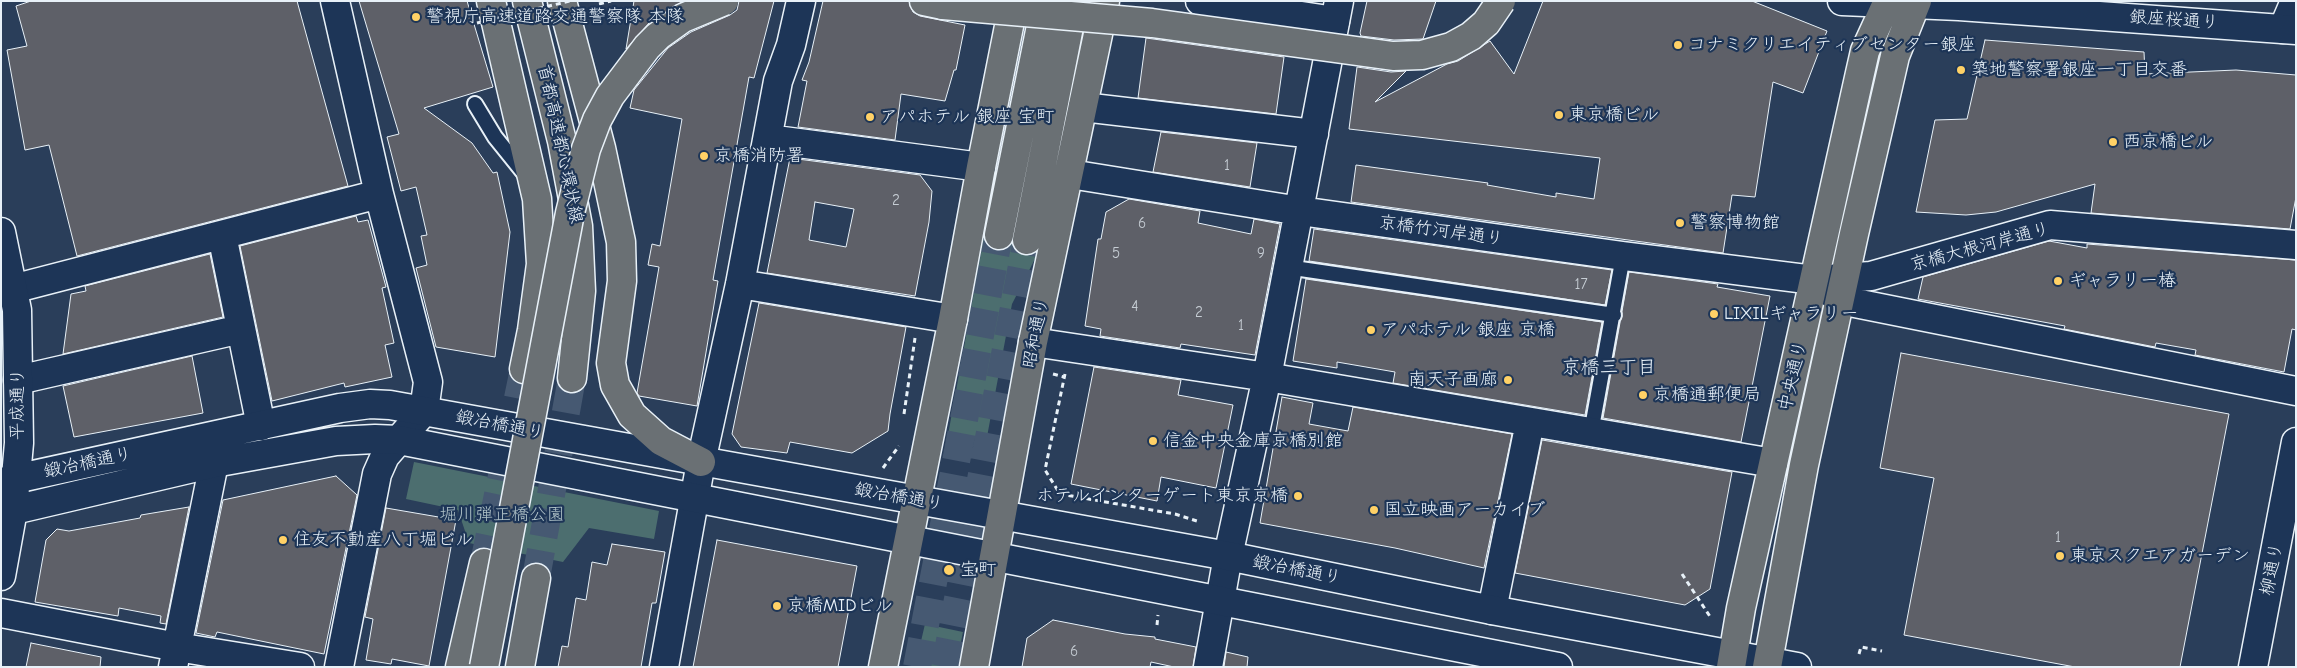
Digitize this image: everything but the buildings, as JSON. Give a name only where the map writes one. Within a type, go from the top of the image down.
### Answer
[{"type":"main road","name":"首都高速都心環状線","points":[[527,1],[562,141],[578,226],[581,291],[572,378]]},
{"type":"main road","points":[[562,1],[601,148],[621,242],[622,281],[611,363],[615,386],[632,416],[661,441],[701,462]]},
{"type":"main road","points":[[484,667],[570,213],[586,149],[610,96],[647,47],[658,36],[683,18],[724,1]]},
{"type":"main road","points":[[883,667],[953,319],[980,167],[1014,1]]},
{"type":"main road","points":[[999,235],[1046,1]]},
{"type":"main road","points":[[1027,240],[1074,1]]},
{"type":"main road","name":"昭和通り","points":[[974,667],[1033,342],[1105,1]]},
{"type":"main road","points":[[933,3],[1152,23],[1393,56],[1422,56],[1451,47],[1471,36],[1486,23],[1501,1]]},
{"type":"main road","name":"中央通り","points":[[1732,661],[1741,608],[1773,462],[1866,51],[1887,2]]},
{"type":"main road","name":"中央通り","points":[[1767,664],[1804,465],[1842,288],[1895,56],[1917,3]]},
{"type":"main road","name":"首都高速都心環状線","points":[[484,12],[538,199],[541,264],[532,330],[524,369]]},
{"type":"main road","points":[[460,667],[484,563]]},
{"type":"main road","points":[[520,667],[536,578]]},
{"type":"street","points":[[335,1],[380,194],[428,382],[424,411],[384,456],[377,474],[339,667]]},
{"type":"street","points":[[664,667],[701,462],[740,284],[778,81],[791,45],[801,1]]},
{"type":"street","points":[[1200,1],[1337,11],[1300,211],[1287,267],[1267,377],[1228,556],[1208,667]]},
{"type":"street","name":"銀座桜通り","points":[[1842,1],[2123,9],[2289,29]]},
{"type":"street","points":[[2289,29],[2295,1]]},
{"type":"street","points":[[1084,107],[1314,134]]},
{"type":"street","points":[[768,139],[980,167]]},
{"type":"street","name":"京橋竹河岸通り","points":[[1070,174],[1300,211],[1623,256],[1814,280]]},
{"type":"street","points":[[8,290],[380,194]]},
{"type":"street","name":"京橋大根河岸通り","points":[[1814,280],[1842,288],[1872,276],[2050,225],[2296,245]]},
{"type":"street","name":"平成通り","points":[[1,232],[8,290],[17,310],[19,443],[9,481],[1,576]]},
{"type":"street","points":[[222,235],[261,426]]},
{"type":"street","points":[[1911,313],[1899,303],[1896,292],[1901,281],[1919,264]]},
{"type":"street","points":[[740,284],[953,319]]},
{"type":"street","points":[[1842,288],[1911,313],[2296,391]]},
{"type":"street","points":[[18,380],[241,330]]},
{"type":"street","points":[[1033,342],[1267,377],[1591,433],[1773,462]]},
{"type":"street","name":"鍛冶橋通り","points":[[9,481],[340,408],[370,404],[390,405],[1228,556],[1732,661],[1797,667]]},
{"type":"street","points":[[1492,610],[1530,422]]},
{"type":"street","name":"鍛冶橋通り","points":[[7,511],[214,463],[336,441],[399,440],[908,539],[994,558],[1220,599],[1558,667]]},
{"type":"street","name":"柳通り","points":[[2253,667],[2296,442]]},
{"type":"street","points":[[175,657],[214,463]]},
{"type":"street","points":[[1,613],[175,657],[300,667]]},
{"type":"lane","points":[[475,104],[495,137],[518,163],[538,199]]},
{"type":"lane","points":[[1591,433],[1614,315],[1623,256]]},
{"type":"lane","points":[[1287,267],[1614,315]]},
{"type":"path","points":[[484,12],[570,1]]},
{"type":"path","points":[[599,4],[611,1]]},
{"type":"path","points":[[904,416],[915,334]]},
{"type":"path","points":[[1066,369],[1046,470],[1060,494],[1175,514],[1203,523]]},
{"type":"path","points":[[881,472],[900,444]]},
{"type":"path","points":[[1682,574],[1711,618]]},
{"type":"path","points":[[1860,654],[1861,647],[1882,651]]},
{"type":"green space","points":[[984,237],[1040,249],[1012,304],[986,442],[948,435]]},
{"type":"green space","name":"堀川弾正橋公園","points":[[414,462],[659,511],[654,539],[589,528],[563,562],[469,543],[458,510],[406,499]]},
{"type":"green space","points":[[925,624],[963,632],[956,667],[915,667]]},
{"type":"tunnel","points":[[917,667],[999,235]]},
{"type":"tunnel","points":[[945,667],[1027,240]]},
{"type":"tunnel","points":[[484,563],[524,369]]},
{"type":"tunnel","points":[[536,578],[572,378]]},
{"type":"place","name":"警視庁高速道路交通警察隊 本隊","points":[[416,17]]},
{"type":"place","name":"コナミクリエイティブセンター銀座","points":[[1678,45]]},
{"type":"place","name":"築地警察署銀座一丁目交番","points":[[1961,70]]},
{"type":"place","name":"東京橋ビル","points":[[1559,115]]},
{"type":"place","name":"アパホテル 銀座 宝町","points":[[870,117]]},
{"type":"place","name":"西京橋ビル","points":[[2113,142]]},
{"type":"place","name":"京橋消防署","points":[[704,156]]},
{"type":"place","name":"警察博物館","points":[[1680,223]]},
{"type":"place","name":"ギャラリー椿","points":[[2058,281]]},
{"type":"place","name":"LIXILギャラリー","points":[[1714,314]]},
{"type":"place","name":"アパホテル 銀座 京橋","points":[[1371,330]]},
{"type":"place","name":"南天子画廊","points":[[1508,380]]},
{"type":"place","name":"京橋通郵便局","points":[[1643,395]]},
{"type":"place","name":"信金中央金庫京橋別館","points":[[1153,441]]},
{"type":"place","name":"ホテルインターゲート東京京橋","points":[[1298,496]]},
{"type":"place","name":"国立映画アーカイブ","points":[[1374,510]]},
{"type":"place","name":"住友不動産八丁堀ビル","points":[[283,540]]},
{"type":"place","name":"東京スクエアガーデン","points":[[2060,556]]},
{"type":"place","name":"宝町","points":[[949,570]]},
{"type":"place","name":"京橋MIDビル","points":[[777,606]]},
{"type":"district","name":"京橋三丁目","points":[[1609,368]]}]
